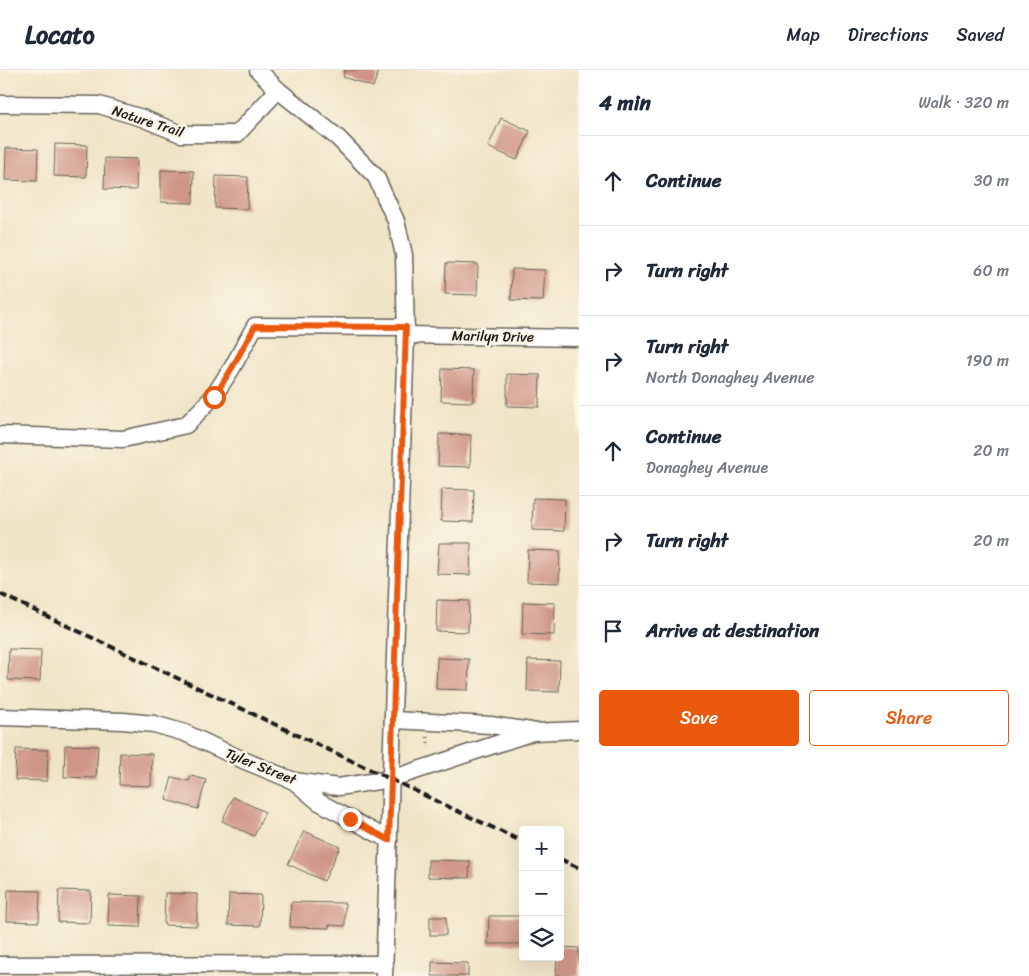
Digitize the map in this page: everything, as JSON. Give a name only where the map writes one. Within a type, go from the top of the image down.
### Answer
[{"type":"street","points":[[0,965],[384,970],[406,331],[404,255],[396,221],[376,177],[338,138],[278,90],[258,70]]},
{"type":"street","name":"Nature Trail","points":[[0,104],[99,105],[142,118],[181,134],[237,134],[278,90]]},
{"type":"street","name":"Marilyn Drive","points":[[0,435],[123,439],[186,424],[214,397],[255,326],[579,338]]},
{"type":"street","name":"Tyler Street","points":[[0,717],[123,721],[154,724],[185,733],[294,781],[338,787],[391,779],[533,732],[579,730]]},
{"type":"street","points":[[393,720],[491,725],[533,732]]},
{"type":"street","points":[[294,781],[319,802],[389,840]]},
{"type":"building","points":[[345,70],[379,70],[373,87],[343,77]]},
{"type":"building","points":[[501,118],[530,131],[517,160],[488,147]]},
{"type":"building","points":[[55,144],[87,145],[86,177],[54,176]]},
{"type":"building","points":[[6,148],[38,149],[37,181],[5,180]]},
{"type":"building","points":[[105,158],[137,159],[136,190],[104,189]]},
{"type":"building","points":[[161,170],[194,171],[193,203],[161,202]]},
{"type":"building","points":[[216,176],[248,177],[247,209],[215,208]]},
{"type":"building","points":[[446,263],[478,264],[477,295],[445,294]]},
{"type":"building","points":[[512,269],[545,270],[543,301],[511,300]]},
{"type":"building","points":[[442,369],[474,370],[473,402],[441,401]]},
{"type":"building","points":[[507,374],[540,375],[539,407],[507,406]]},
{"type":"building","points":[[439,434],[471,435],[470,467],[438,466]]},
{"type":"building","points":[[442,489],[474,490],[473,522],[441,521]]},
{"type":"building","points":[[533,498],[565,499],[564,531],[532,530]]},
{"type":"building","points":[[439,543],[471,543],[470,575],[437,574]]},
{"type":"building","points":[[528,550],[560,551],[559,583],[527,582]]},
{"type":"building","points":[[437,600],[469,601],[468,632],[436,631]]},
{"type":"building","points":[[523,602],[555,603],[554,635],[522,634]]},
{"type":"building","points":[[9,649],[41,650],[40,681],[8,680]]},
{"type":"building","points":[[437,658],[469,659],[468,690],[436,689]]},
{"type":"building","points":[[528,660],[560,661],[559,692],[527,691]]},
{"type":"building","points":[[65,745],[98,746],[96,778],[64,777]]},
{"type":"building","points":[[16,749],[48,750],[47,781],[15,780]]},
{"type":"building","points":[[120,753],[152,754],[151,786],[119,785]]},
{"type":"building","points":[[191,776],[206,780],[198,809],[166,800],[172,777],[189,781]]},
{"type":"building","points":[[233,797],[265,812],[254,836],[222,821]]},
{"type":"building","points":[[304,831],[340,847],[324,881],[288,864]]},
{"type":"building","points":[[428,860],[470,861],[469,878],[428,877]]},
{"type":"building","points":[[8,890],[40,891],[39,922],[7,921]]},
{"type":"building","points":[[59,890],[91,891],[90,923],[58,922]]},
{"type":"building","points":[[165,893],[197,894],[197,926],[164,925]]},
{"type":"building","points":[[229,894],[261,895],[260,926],[228,925]]},
{"type":"building","points":[[109,895],[141,896],[140,927],[108,926]]},
{"type":"building","points":[[291,902],[345,903],[345,926],[329,925],[329,928],[290,927]]},
{"type":"building","points":[[489,916],[519,916],[519,944],[488,944]]},
{"type":"building","points":[[430,917],[446,917],[446,935],[430,935]]},
{"type":"building","points":[[564,947],[579,948],[579,976],[556,975],[557,961],[564,961]]},
{"type":"building","points":[[432,962],[468,963],[468,976],[432,976]]},
{"type":"railway","points":[[0,594],[519,840]]},
{"type":"railway","points":[[564,861],[579,868]]},
{"type":"route","points":[[214,397],[255,326],[406,327],[389,840],[350,819]]}]
